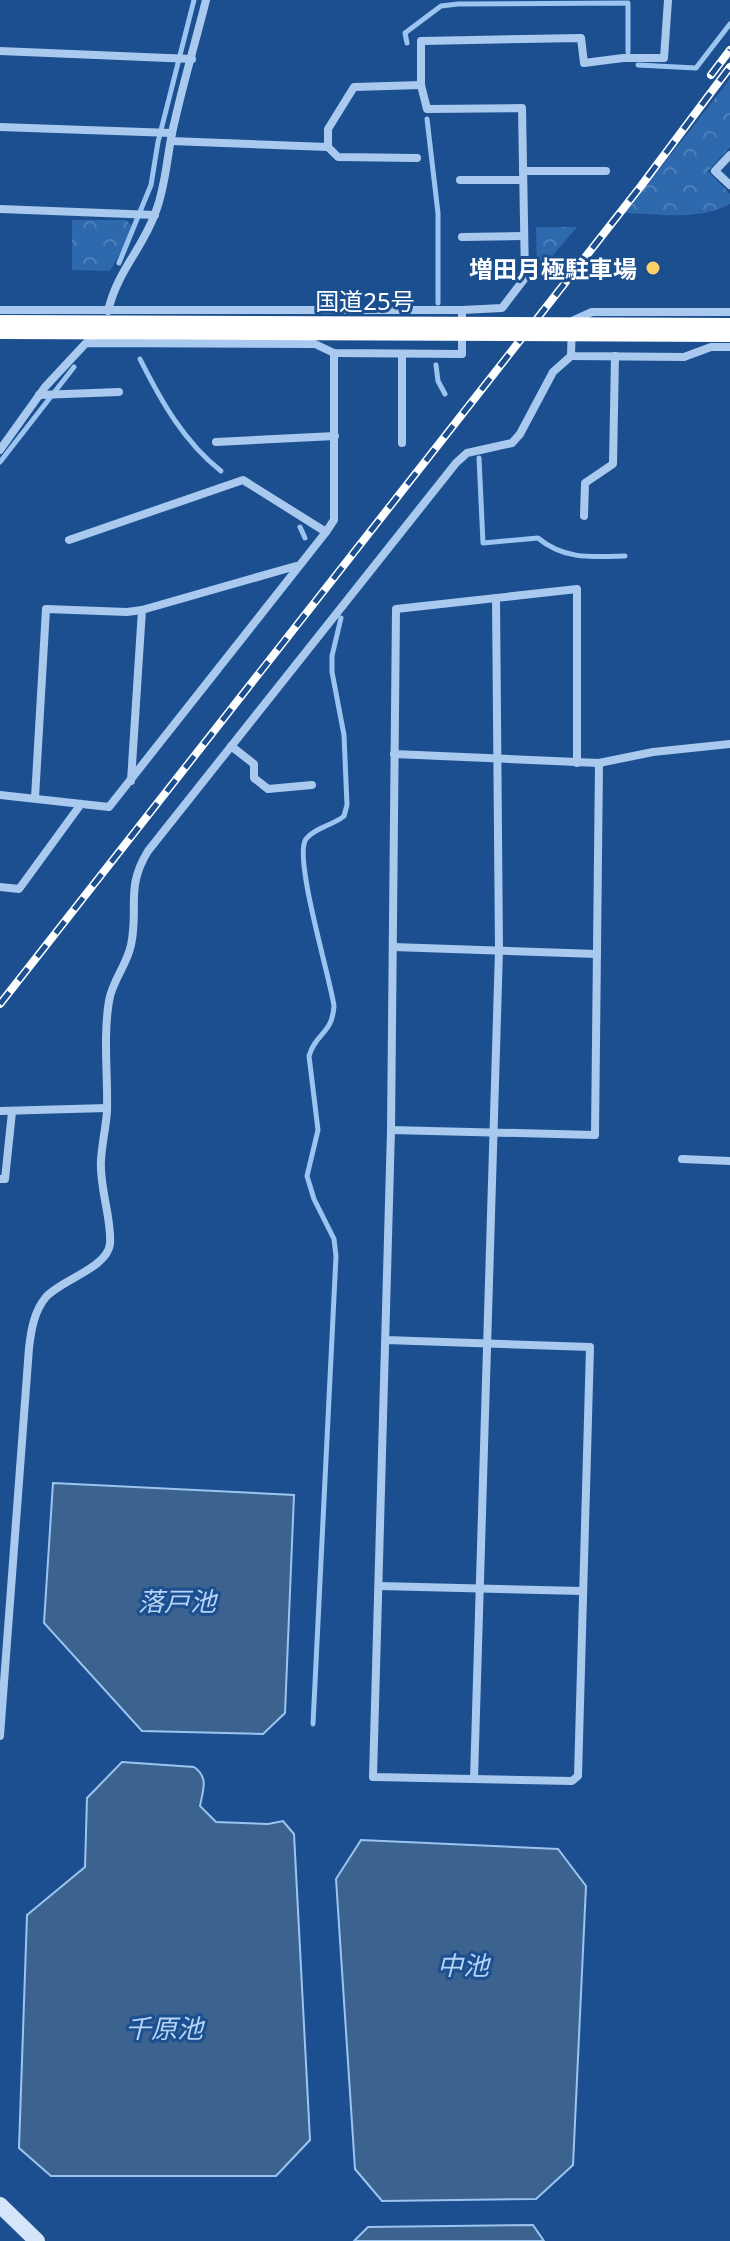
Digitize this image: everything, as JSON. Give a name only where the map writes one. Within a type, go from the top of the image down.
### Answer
[{"type":"highway","name":"国道25号","points":[[0,327],[729,330]]},
{"type":"main road","points":[[0,2205],[37,2241]]},
{"type":"street","points":[[108,311],[120,272],[137,248],[161,197],[166,135],[184,59],[206,0]]},
{"type":"street","points":[[0,310],[255,312],[502,308],[525,278],[522,108],[427,109],[421,85],[421,41],[581,38],[584,63],[623,58],[664,58],[668,0]]},
{"type":"street","points":[[0,51],[184,59]]},
{"type":"street","points":[[328,147],[328,129],[354,87],[421,85]]},
{"type":"street","points":[[0,127],[328,147],[338,157],[417,158]]},
{"type":"street","points":[[730,155],[715,171],[730,185]]},
{"type":"street","points":[[460,180],[606,171]]},
{"type":"street","points":[[0,209],[155,215]]},
{"type":"street","points":[[462,237],[524,236]]},
{"type":"street","points":[[0,450],[86,343],[315,344],[334,353],[462,354],[462,310]]},
{"type":"street","points":[[255,312],[255,344]]},
{"type":"street","points":[[571,356],[572,321],[592,312],[729,330]]},
{"type":"street","points":[[0,1736],[33,1321],[45,1298],[60,1285],[102,1261],[110,1246],[101,1170],[107,1108],[108,1003],[131,945],[133,887],[137,869],[148,851],[456,463],[467,453],[512,443],[520,434],[553,372],[571,356],[684,357],[711,347],[729,330]]},
{"type":"street","points":[[0,795],[109,807],[326,532],[334,520],[334,353]]},
{"type":"street","points":[[402,354],[402,443]]},
{"type":"street","points":[[584,516],[585,483],[613,464],[615,356]]},
{"type":"street","points":[[47,395],[119,392]]},
{"type":"street","points":[[216,442],[335,436]]},
{"type":"street","points":[[69,540],[243,480],[326,532]]},
{"type":"street","points":[[35,798],[46,609],[142,610],[297,566]]},
{"type":"street","points":[[386,1340],[590,1347],[578,1776],[572,1781],[373,1777],[391,1130],[396,609],[577,589],[577,763]]},
{"type":"street","points":[[474,1779],[499,950],[496,598]]},
{"type":"street","points":[[131,781],[142,610]]},
{"type":"street","points":[[394,754],[599,763],[653,752],[730,744]]},
{"type":"street","points":[[231,746],[254,764],[254,778],[268,789],[312,785]]},
{"type":"street","points":[[391,1130],[595,1135],[599,763]]},
{"type":"street","points":[[0,887],[19,889],[81,804]]},
{"type":"street","points":[[393,947],[597,954]]},
{"type":"street","points":[[0,1111],[107,1108]]},
{"type":"street","points":[[0,1179],[5,1179],[12,1112]]},
{"type":"street","points":[[682,1159],[730,1161]]},
{"type":"street","points":[[379,1586],[582,1591]]},
{"type":"green space","points":[[730,79],[730,147],[708,171],[730,194],[730,204],[692,215],[625,213]]},
{"type":"green space","points":[[72,220],[126,220],[132,226],[110,271],[72,270]]},
{"type":"green space","points":[[536,227],[577,227],[537,274]]},
{"type":"water","name":"落戸池","points":[[53,1483],[294,1495],[285,1713],[263,1734],[142,1731],[44,1623]]},
{"type":"water","name":"千原池","points":[[122,1762],[194,1767],[203,1780],[200,1806],[216,1822],[268,1824],[283,1821],[294,1834],[310,2140],[276,2176],[51,2176],[19,2148],[27,1915],[85,1867],[87,1798]]},
{"type":"water","name":"中池","points":[[361,1840],[558,1849],[586,1886],[573,2165],[536,2199],[382,2201],[355,2169],[336,1879]]},
{"type":"water","points":[[533,2225],[544,2241],[354,2241],[368,2227]]},
{"type":"waterway","points":[[119,263],[151,185],[158,142],[194,0]]},
{"type":"waterway","points":[[407,43],[405,33],[441,6],[628,3],[628,52]]},
{"type":"waterway","points":[[638,65],[696,68],[730,24]]},
{"type":"waterway","points":[[427,119],[438,213],[438,303]]},
{"type":"waterway","points":[[140,359],[174,420],[221,471]]},
{"type":"waterway","points":[[436,365],[438,381],[445,394]]},
{"type":"waterway","points":[[0,462],[74,367]]},
{"type":"waterway","points":[[479,458],[483,543],[538,538],[569,554],[625,556]]},
{"type":"waterway","points":[[300,527],[305,538]]},
{"type":"waterway","points":[[313,1724],[336,1256],[334,1239],[314,1199],[307,1176],[318,1130],[309,1056],[330,1023],[334,1006],[308,892],[303,850],[306,839],[344,816],[347,805],[344,735],[332,672],[332,656],[341,618]]},
{"type":"railway","points":[[711,75],[730,50]]},
{"type":"railway","points":[[0,1004],[641,186],[730,67]]},
{"type":"place","name":"増田月極駐車場","points":[[653,268]]}]
